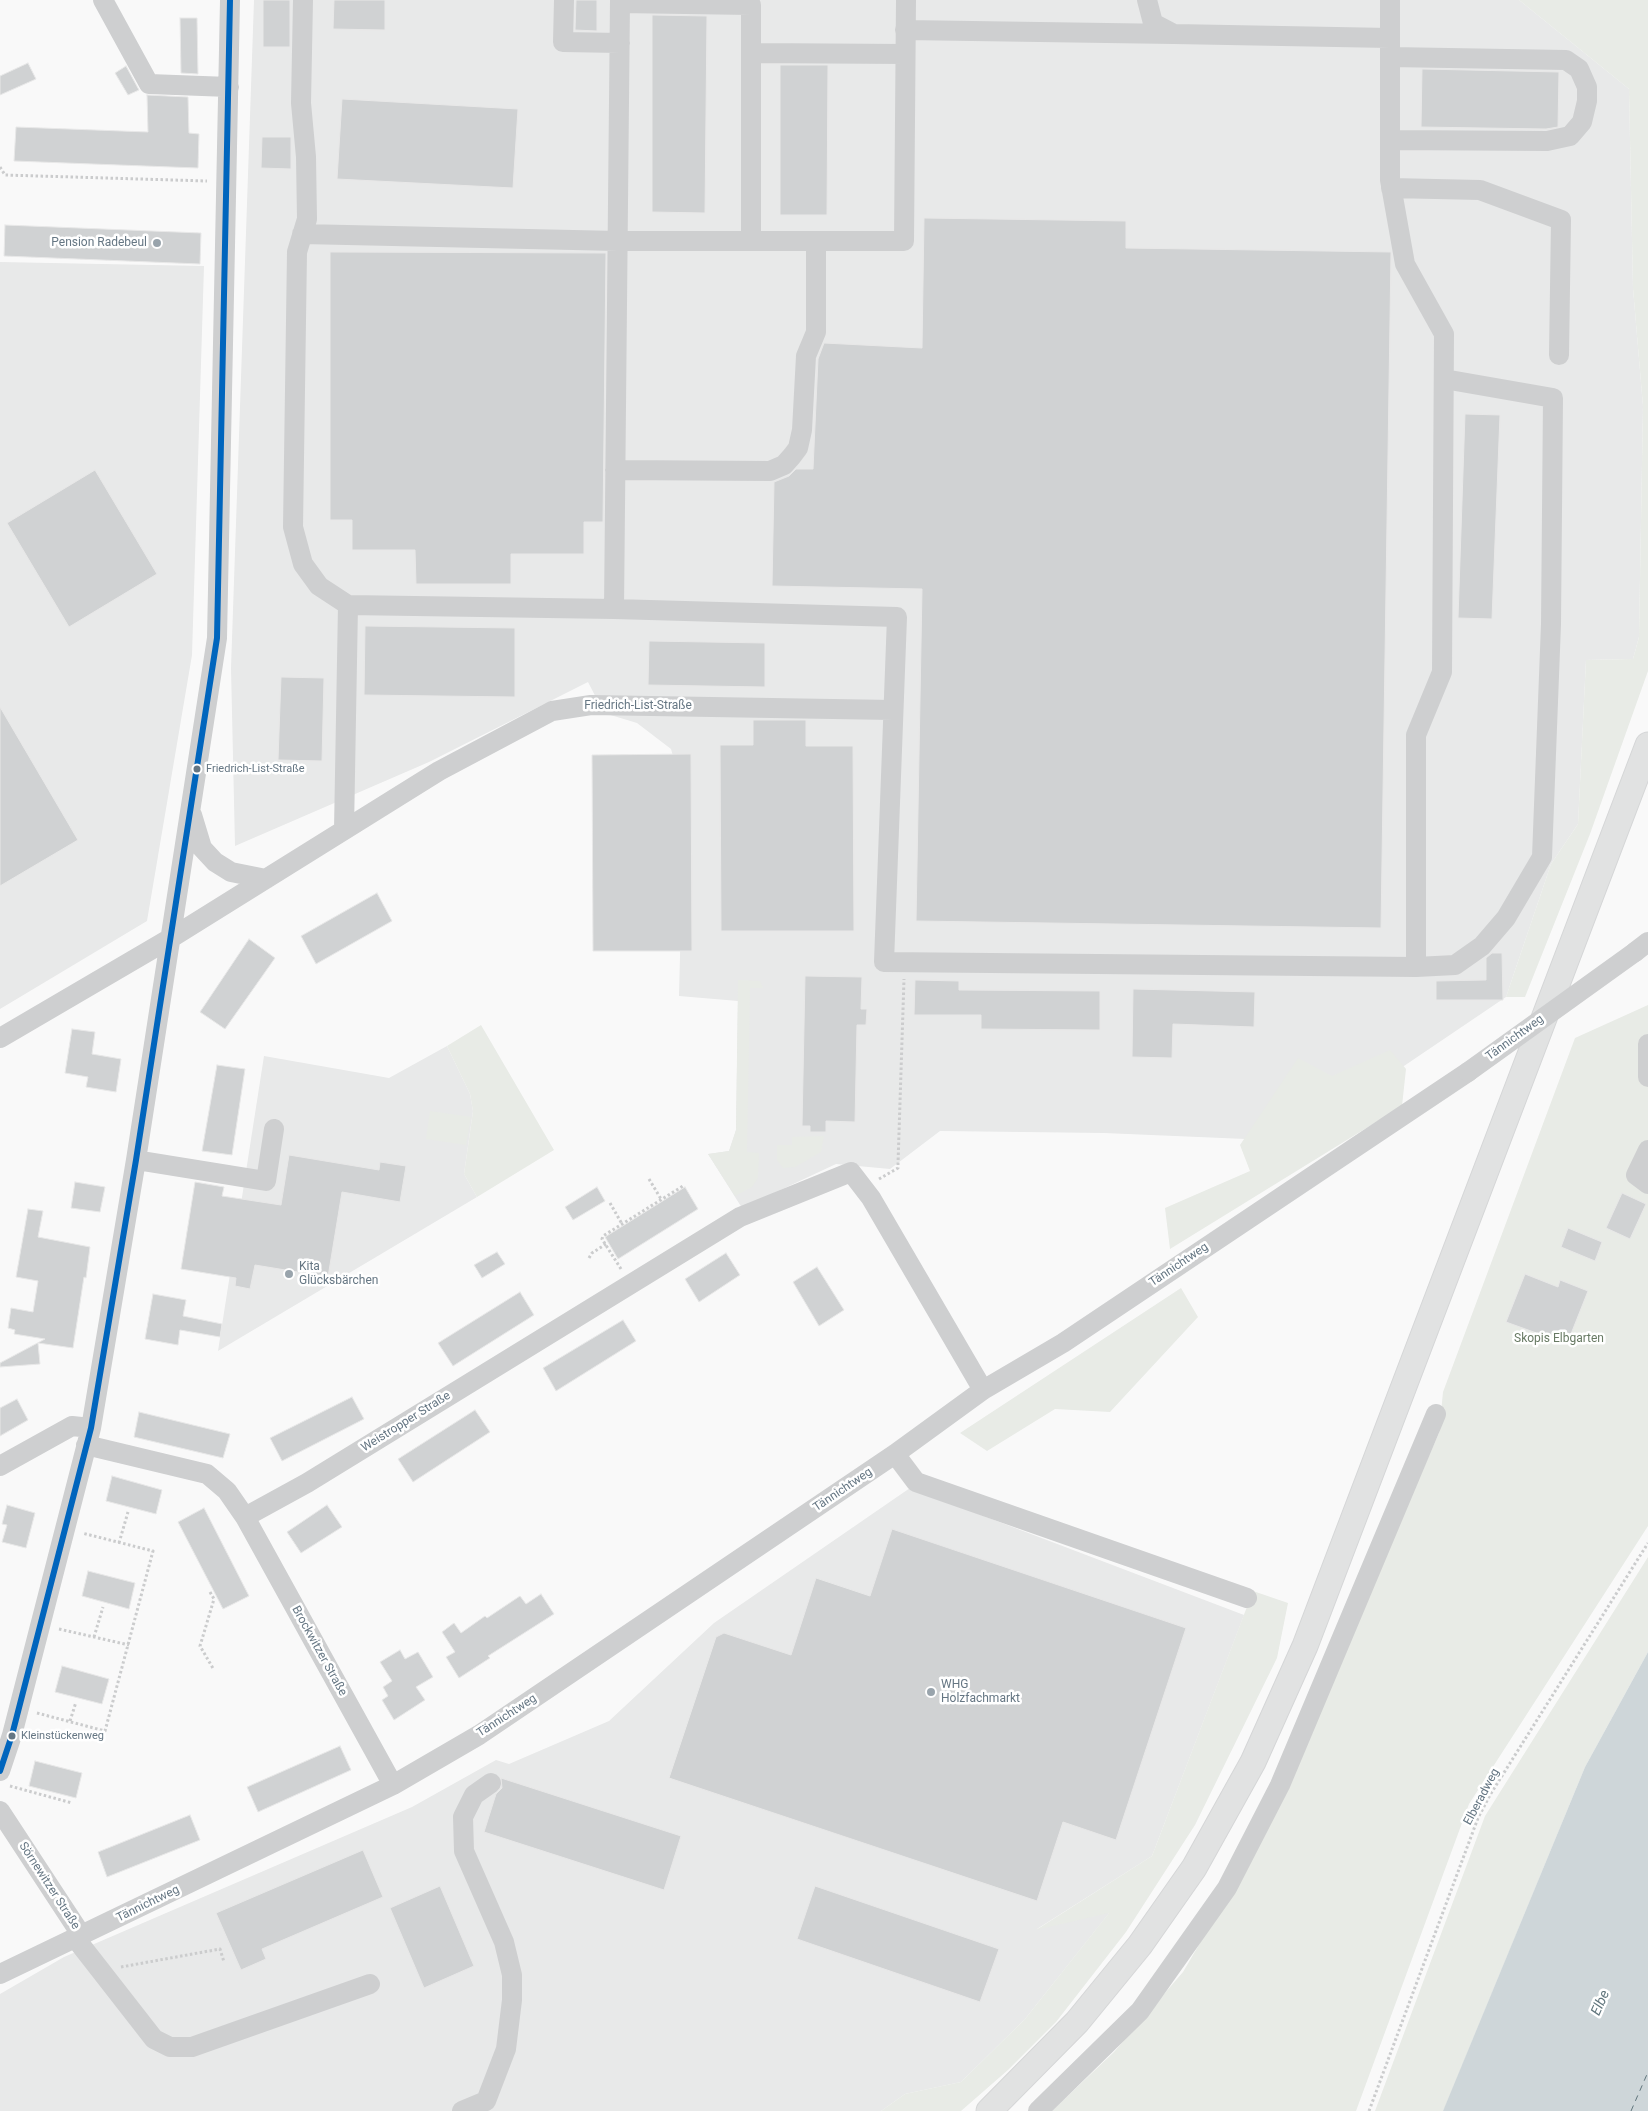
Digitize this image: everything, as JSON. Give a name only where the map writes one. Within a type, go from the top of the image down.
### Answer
[{"type":"main road","points":[[989,2111],[1078,2022],[1140,1945],[1194,1868],[1253,1762],[1305,1646],[1648,744]]},
{"type":"street","points":[[103,0],[149,84],[229,87]]},
{"type":"street","points":[[3,1778],[88,1437],[136,1160],[217,638],[230,0]]},
{"type":"street","points":[[303,0],[301,103],[306,157],[307,219],[297,252],[293,527],[303,564],[319,586],[348,605],[897,616],[884,962],[1455,965],[1482,946],[1506,918],[1542,857],[1551,624],[1553,398],[1444,380]]},
{"type":"street","points":[[564,0],[563,42],[620,43]]},
{"type":"street","points":[[302,234],[618,241],[904,241],[906,0]]},
{"type":"street","points":[[1147,0],[1153,24],[1174,34]]},
{"type":"street","points":[[1390,0],[1391,188],[1405,264],[1444,334],[1442,672],[1416,735],[1416,966]]},
{"type":"street","points":[[614,609],[620,1],[751,5],[751,241]]},
{"type":"street","points":[[905,30],[1174,34],[1566,60],[1579,69],[1587,87],[1587,101],[1582,122],[1570,136],[1547,141],[1390,140]]},
{"type":"street","points":[[751,53],[905,54]]},
{"type":"street","points":[[1391,188],[1480,190],[1561,220],[1559,355]]},
{"type":"street","points":[[615,470],[770,471],[784,465],[792,456],[798,448],[802,430],[806,356],[816,332],[816,241]]},
{"type":"street","points":[[344,830],[348,605]]},
{"type":"street","name":"Friedrich-List-Straße","points":[[0,1038],[171,938],[439,771],[552,711],[591,705],[894,710]]},
{"type":"street","points":[[190,811],[202,848],[214,862],[231,872],[266,879]]},
{"type":"street","name":"Tännichtweg","points":[[0,1974],[393,1785],[479,1735],[895,1454],[983,1390],[1063,1343],[1468,1072],[1641,947]]},
{"type":"street","points":[[1648,1044],[1648,1077]]},
{"type":"street","points":[[136,1160],[266,1181],[274,1129]]},
{"type":"street","points":[[1648,1150],[1636,1175],[1648,1184]]},
{"type":"street","name":"Weistropper Straße","points":[[245,1517],[307,1483],[740,1217],[850,1172],[863,1188]]},
{"type":"street","points":[[863,1188],[871,1198],[983,1390]]},
{"type":"street","points":[[1038,2111],[1140,2012],[1227,1888],[1280,1786],[1436,1414]]},
{"type":"street","points":[[0,1466],[72,1426],[88,1437],[207,1474],[227,1491],[245,1517]]},
{"type":"street","points":[[895,1454],[916,1482],[1247,1598]]},
{"type":"street","name":"Brockwitzer Straße","points":[[245,1517],[393,1785]]},
{"type":"street","points":[[462,2111],[486,2101],[506,2049],[512,2000],[512,1975],[504,1942],[464,1852],[463,1817],[474,1796],[491,1784]]},
{"type":"street","name":"Sörnewitzer Straße","points":[[0,1811],[79,1937],[87,1956],[101,1970],[154,2039],[170,2047],[192,2047],[370,1984]]},
{"type":"path","points":[[0,167],[5,175],[198,180]]},
{"type":"path","points":[[863,1188],[898,1168],[904,962]]},
{"type":"path","points":[[649,1179],[661,1199]]},
{"type":"path","points":[[631,1284],[602,1240],[603,1236],[683,1186]]},
{"type":"path","points":[[610,1203],[622,1224]]},
{"type":"path","points":[[589,1258],[606,1244]]},
{"type":"path","points":[[119,1543],[128,1512]]},
{"type":"path","points":[[19,1708],[104,1730],[129,1645],[153,1552],[65,1529]]},
{"type":"path","name":"Elberadweg","points":[[1369,2111],[1478,1818],[1490,1795],[1648,1543]]},
{"type":"path","points":[[210,1592],[214,1599],[200,1646],[214,1670]]},
{"type":"path","points":[[94,1637],[103,1607]]},
{"type":"path","points":[[40,1624],[129,1645]]},
{"type":"path","points":[[70,1722],[76,1702]]},
{"type":"path","points":[[3,1778],[72,1803]]},
{"type":"path","points":[[101,1970],[220,1949],[224,1962]]},
{"type":"shaded area","points":[[254,0],[1519,0],[1629,89],[1633,288],[1643,406],[1639,637],[1633,659],[1586,660],[1578,824],[1551,864],[1506,997],[1293,1141],[1104,1133],[940,1131],[890,1169],[836,1164],[742,1208],[708,1154],[729,1151],[736,1130],[738,1001],[679,996],[684,796],[671,749],[637,723],[604,713],[588,682],[429,762],[235,846],[231,668]]},
{"type":"shaded area","points":[[0,262],[204,266],[192,655],[147,921],[0,1009]]},
{"type":"shaded area","name":"Kita Glücksbärchen","points":[[447,1046],[470,1094],[473,1111],[464,1174],[477,1197],[218,1351],[264,1056],[389,1078]]},
{"type":"shaded area","points":[[910,1488],[1244,1615],[1152,1856],[1037,1929],[1110,1912],[1025,2019],[961,2082],[905,2094],[881,2111],[0,2111],[0,1994],[64,1957],[412,1807],[496,1760],[509,1764],[609,1721],[714,1623]]},
{"type":"green space","points":[[1519,0],[1648,0],[1648,671],[1590,834],[1525,997],[1506,997],[1551,864],[1578,824],[1586,660],[1633,659],[1639,637],[1643,406],[1633,288],[1629,89]]},
{"type":"green space","points":[[738,980],[760,981],[763,988],[750,988],[747,1152],[759,1153],[758,1178],[752,1187],[735,1196],[708,1154],[729,1151],[736,1130]]},
{"type":"green space","name":"Skopis Elbgarten","points":[[1648,1005],[1648,1526],[1469,1804],[1356,2111],[1052,2111],[1114,2052],[1183,1972],[1220,1909],[1284,1787],[1439,1433],[1443,1392],[1575,1038]]},
{"type":"green space","points":[[481,1025],[554,1150],[477,1197],[464,1174],[473,1111],[470,1094],[447,1046]]},
{"type":"green space","points":[[1390,1050],[1406,1069],[1402,1106],[1170,1249],[1165,1208],[1250,1171],[1240,1145],[1298,1058],[1332,1076]]},
{"type":"green space","points":[[430,1111],[471,1117],[466,1145],[426,1139]]},
{"type":"green space","points":[[824,1136],[821,1152],[795,1167],[783,1168],[777,1160],[777,1145],[792,1145],[792,1137]]},
{"type":"green space","points":[[1181,1288],[1198,1317],[1110,1412],[1055,1409],[987,1451],[960,1433]]},
{"type":"green space","points":[[1648,1557],[1648,1652],[1585,1767],[1445,2107],[1443,2111],[1375,2111],[1485,1816]]},
{"type":"green space","points":[[1253,1591],[1288,1603],[1277,1658],[1195,1825],[1126,1932],[1056,2022],[1008,2070],[961,2111],[881,2111],[905,2094],[961,2082],[1025,2019],[1109,1913],[1036,1930],[1152,1856]]},
{"type":"water","name":"Elbe","points":[[1648,1652],[1648,2111],[1443,2111],[1585,1767]]},
{"type":"building","points":[[263,0],[290,0],[290,47],[263,47]]},
{"type":"building","points":[[334,0],[385,0],[385,30],[333,29]]},
{"type":"building","points":[[576,0],[597,0],[597,31],[575,30]]},
{"type":"building","points":[[652,15],[707,16],[705,213],[652,212]]},
{"type":"building","points":[[180,18],[197,18],[198,74],[181,73]]},
{"type":"building","points":[[28,63],[36,79],[0,95],[0,76]]},
{"type":"building","points":[[780,65],[828,65],[827,215],[780,215]]},
{"type":"building","points":[[126,66],[139,90],[128,95],[115,73]]},
{"type":"building","points":[[1422,69],[1559,72],[1558,127],[1546,129],[1421,127]]},
{"type":"building","points":[[147,95],[188,97],[189,133],[199,134],[198,168],[14,161],[16,127],[148,132]]},
{"type":"building","points":[[342,99],[518,109],[513,188],[337,179]]},
{"type":"building","points":[[262,137],[291,137],[291,169],[261,168]]},
{"type":"building","points":[[924,218],[1126,221],[1126,248],[1391,252],[1381,928],[916,921],[922,589],[772,586],[774,482],[789,476],[796,469],[813,469],[818,359],[824,343],[922,348]]},
{"type":"building","points":[[5,225],[201,233],[200,264],[4,256]]},
{"type":"building","points":[[330,252],[606,253],[603,522],[584,522],[584,554],[511,554],[511,584],[416,584],[415,550],[352,550],[352,520],[330,520]]},
{"type":"building","points":[[1465,414],[1500,415],[1492,619],[1458,618]]},
{"type":"building","points":[[95,470],[157,574],[69,627],[7,523]]},
{"type":"building","points":[[365,626],[515,628],[515,697],[364,695]]},
{"type":"building","points":[[649,641],[765,643],[765,687],[648,685]]},
{"type":"building","points":[[281,677],[324,678],[322,761],[278,760]]},
{"type":"building","points":[[0,707],[78,840],[0,886]]},
{"type":"building","points":[[753,720],[806,720],[806,746],[853,746],[854,931],[721,931],[720,745],[753,745]]},
{"type":"building","points":[[691,754],[692,951],[593,951],[592,755]]},
{"type":"building","points":[[377,893],[392,921],[316,964],[301,936]]},
{"type":"building","points":[[249,939],[275,958],[225,1029],[200,1012]]},
{"type":"building","points":[[1492,953],[1502,953],[1503,1000],[1436,1000],[1436,981],[1486,980],[1486,958]]},
{"type":"building","points":[[805,976],[862,977],[861,1009],[867,1009],[866,1025],[857,1025],[855,1122],[826,1121],[826,1132],[810,1132],[810,1126],[802,1126]]},
{"type":"building","points":[[915,980],[959,981],[959,990],[1100,991],[1100,1030],[981,1029],[981,1015],[914,1015]]},
{"type":"building","points":[[1133,989],[1255,992],[1254,1027],[1173,1024],[1172,1058],[1132,1057]]},
{"type":"building","points":[[72,1029],[95,1032],[92,1054],[121,1059],[116,1092],[86,1087],[88,1077],[65,1073]]},
{"type":"building","points":[[217,1065],[245,1069],[232,1155],[202,1151]]},
{"type":"building","points":[[289,1155],[379,1170],[380,1162],[406,1166],[400,1202],[342,1192],[328,1277],[255,1265],[250,1289],[235,1286],[236,1278],[181,1269],[195,1182],[224,1187],[222,1196],[281,1205]]},
{"type":"building","points":[[75,1182],[105,1187],[100,1212],[71,1208]]},
{"type":"building","points":[[597,1187],[605,1201],[573,1220],[565,1207]]},
{"type":"building","points":[[685,1187],[698,1209],[618,1259],[605,1237]]},
{"type":"building","points":[[1622,1193],[1646,1204],[1630,1239],[1606,1228]]},
{"type":"building","points":[[28,1209],[43,1211],[38,1237],[90,1247],[86,1278],[84,1277],[73,1348],[38,1343],[40,1364],[0,1367],[0,1363],[45,1339],[14,1334],[15,1330],[8,1328],[11,1308],[33,1312],[38,1281],[16,1277]]},
{"type":"building","points":[[1568,1228],[1602,1242],[1595,1261],[1561,1247]]},
{"type":"building","points":[[497,1252],[505,1264],[482,1278],[474,1265]]},
{"type":"building","points":[[726,1253],[740,1275],[699,1302],[685,1279]]},
{"type":"building","points":[[817,1267],[844,1310],[819,1326],[793,1282]]},
{"type":"building","points":[[1525,1274],[1558,1287],[1560,1280],[1588,1291],[1567,1344],[1506,1322]]},
{"type":"building","points":[[520,1292],[534,1315],[453,1366],[438,1343]]},
{"type":"building","points":[[153,1294],[186,1300],[183,1316],[222,1324],[220,1337],[180,1330],[178,1345],[145,1339]]},
{"type":"building","points":[[623,1320],[636,1341],[556,1391],[543,1368]]},
{"type":"building","points":[[352,1397],[364,1419],[282,1461],[270,1438]]},
{"type":"building","points":[[17,1399],[28,1420],[0,1436],[0,1408]]},
{"type":"building","points":[[475,1410],[490,1432],[413,1482],[398,1459]]},
{"type":"building","points":[[139,1412],[230,1434],[223,1458],[134,1437]]},
{"type":"building","points":[[112,1476],[162,1490],[156,1514],[106,1501]]},
{"type":"building","points":[[7,1505],[35,1513],[26,1548],[2,1542],[7,1525],[2,1524]]},
{"type":"building","points":[[327,1505],[342,1527],[301,1553],[287,1532]]},
{"type":"building","points":[[204,1508],[249,1596],[223,1609],[178,1522]]},
{"type":"building","name":"WHG Holzfachmarkt","points":[[892,1529],[1186,1628],[1116,1840],[1063,1822],[1037,1901],[669,1778],[716,1637],[724,1633],[791,1655],[816,1578],[870,1596]]},
{"type":"building","points":[[88,1571],[135,1583],[129,1609],[82,1596]]},
{"type":"building","points":[[541,1594],[554,1614],[488,1656],[490,1658],[459,1678],[446,1657],[455,1652],[442,1632],[454,1623],[461,1633],[485,1616],[487,1618],[520,1596],[526,1604]]},
{"type":"building","points":[[400,1650],[405,1659],[418,1652],[433,1677],[416,1687],[425,1700],[394,1720],[382,1700],[388,1696],[383,1687],[392,1681],[380,1662]]},
{"type":"building","points":[[62,1666],[109,1679],[102,1704],[55,1692]]},
{"type":"building","points":[[340,1746],[351,1770],[258,1812],[247,1787]]},
{"type":"building","points":[[35,1761],[82,1773],[76,1798],[29,1786]]},
{"type":"building","points":[[501,1778],[681,1836],[664,1890],[484,1832],[496,1794],[502,1788]]},
{"type":"building","points":[[190,1815],[200,1840],[107,1877],[98,1852]]},
{"type":"building","points":[[363,1850],[383,1897],[262,1949],[266,1959],[241,1970],[216,1913]]},
{"type":"building","points":[[440,1886],[474,1966],[424,1988],[390,1908]]},
{"type":"building","points":[[815,1886],[999,1949],[980,2002],[797,1939]]},
{"type":"ferry route","points":[[1631,2111],[1648,2072]]},
{"type":"transit line","points":[[0,1771],[12,1735],[91,1428],[136,1160],[217,638],[230,0]]},
{"type":"place","name":"Pension Radebeul","points":[[157,243]]},
{"type":"place","name":"Friedrich-List-Straße","points":[[197,769]]},
{"type":"place","name":"Kita Glücksbärchen","points":[[289,1274]]},
{"type":"place","name":"WHG Holzfachmarkt","points":[[931,1692]]},
{"type":"place","name":"Kleinstückenweg","points":[[12,1736]]}]
